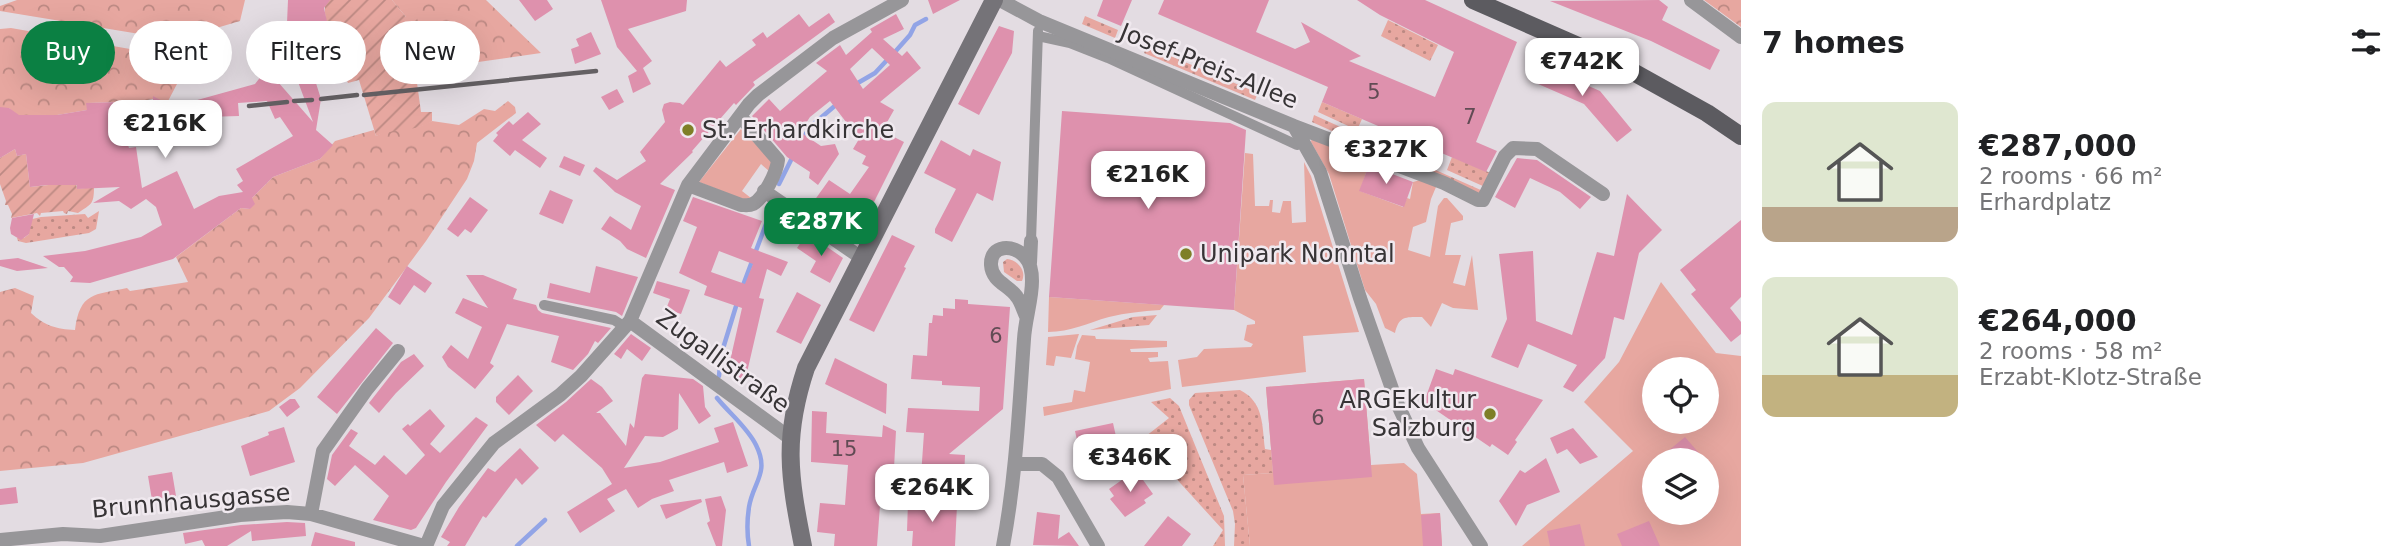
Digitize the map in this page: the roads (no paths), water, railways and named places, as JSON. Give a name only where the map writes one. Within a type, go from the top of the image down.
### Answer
[{"type":"main road","points":[[803,546],[792,488],[790,438],[792,416],[806,368],[994,0]]},
{"type":"main road","points":[[1473,0],[1617,63],[1707,113],[1741,136]]},
{"type":"street","points":[[425,546],[443,506],[494,443],[560,395],[581,376],[627,324],[688,185],[758,94],[833,38],[902,0]]},
{"type":"street","name":"Josef-Preis-Allee","points":[[1000,0],[1039,21],[1444,183],[1478,200],[1483,200],[1504,156],[1513,148],[1537,149],[1603,194]]},
{"type":"street","points":[[1690,0],[1741,37]]},
{"type":"street","name":"Josef-Preis-Allee","points":[[1031,241],[1038,32],[1108,58],[1297,145]]},
{"type":"street","points":[[688,185],[741,205],[754,203],[764,191],[778,160],[740,116]]},
{"type":"street","points":[[1294,125],[1320,172],[1360,298],[1402,414],[1418,448],[1481,546]]},
{"type":"street","points":[[764,191],[863,259]]},
{"type":"street","points":[[1003,546],[1016,464],[1026,316],[1032,282],[1031,241]]},
{"type":"street","points":[[1026,316],[1017,296],[995,276],[991,261],[1000,248],[1007,247],[1021,252],[1030,262]]},
{"type":"street","points":[[544,304],[627,324]]},
{"type":"street","name":"Zugallistraße","points":[[627,324],[790,438]]},
{"type":"street","points":[[311,514],[323,451],[398,351]]},
{"type":"street","points":[[1016,464],[1042,464],[1058,477],[1098,546]]},
{"type":"street","name":"Brunnhausgasse","points":[[0,540],[63,534],[100,536],[240,515],[287,512],[311,514],[425,546]]},
{"type":"waterway","points":[[894,53],[915,25],[926,19]]},
{"type":"waterway","points":[[856,84],[875,73],[888,59]]},
{"type":"waterway","points":[[802,140],[810,127],[837,104]]},
{"type":"waterway","points":[[779,184],[793,156]]},
{"type":"waterway","points":[[742,288],[772,208]]},
{"type":"waterway","points":[[719,376],[721,355],[737,303]]},
{"type":"waterway","points":[[717,398],[748,432],[760,455],[761,470],[748,512],[749,546]]},
{"type":"waterway","points":[[517,546],[545,520]]},
{"type":"railway","points":[[364,95],[596,71]]},
{"type":"railway","points":[[321,99],[357,95]]},
{"type":"railway","points":[[294,101],[312,100]]},
{"type":"railway","points":[[249,106],[287,102]]},
{"type":"place","name":"St. Erhardkirche","points":[[688,130]]},
{"type":"place","name":"Unipark Nonntal","points":[[1186,254]]},
{"type":"place","name":"ARGEkultur Salzburg","points":[[1490,414]]}]
